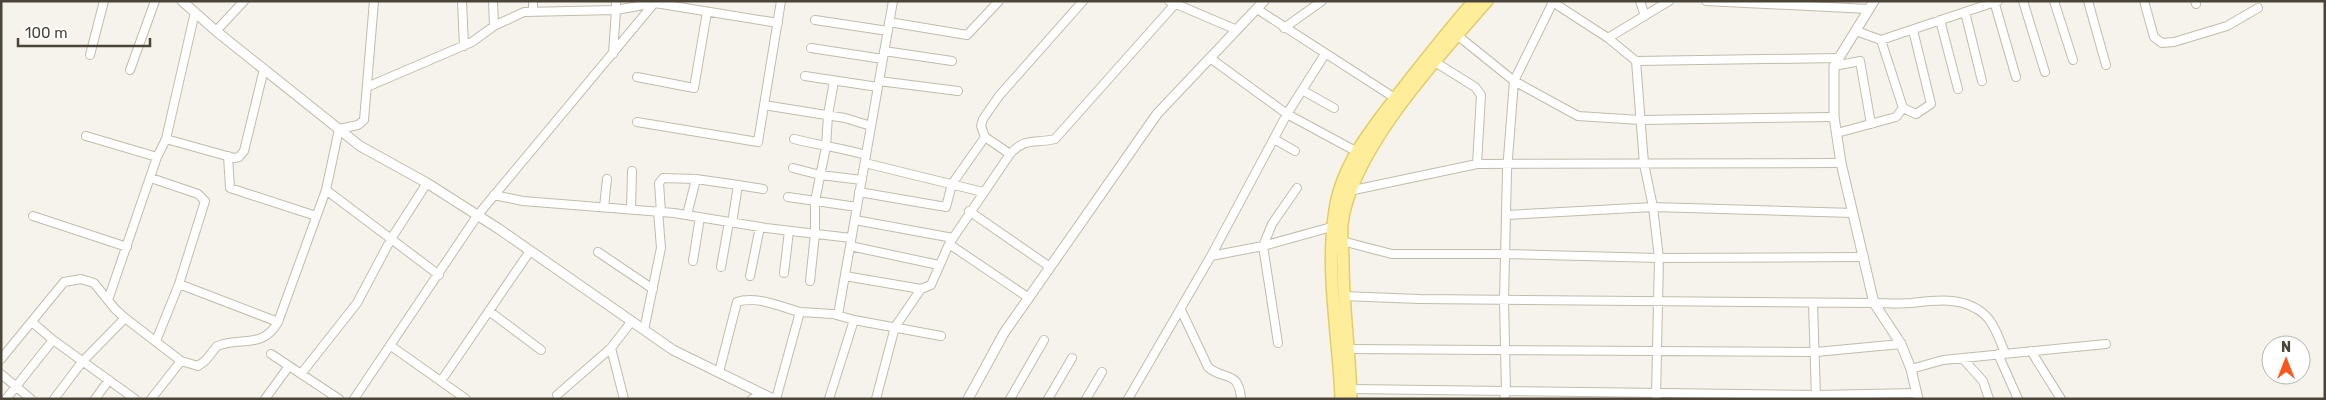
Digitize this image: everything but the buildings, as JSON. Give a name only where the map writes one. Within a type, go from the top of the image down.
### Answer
[{"type":"main road","points":[[1341,399],[1333,300],[1340,187],[1399,101],[1474,1]]},
{"type":"main road","points":[[1399,101],[1487,1]]},
{"type":"main road","points":[[1351,394],[1343,296],[1342,242],[1337,226],[1362,154]]},
{"type":"street","points":[[90,55],[104,1]]},
{"type":"street","points":[[130,70],[155,1]]},
{"type":"street","points":[[182,1],[216,31],[360,146],[427,183],[530,251],[673,350],[774,399],[800,312]]},
{"type":"street","points":[[216,31],[244,1]]},
{"type":"street","points":[[339,129],[358,125],[364,120],[374,1]]},
{"type":"street","points":[[462,1],[464,46]]},
{"type":"street","points":[[493,1],[494,26]]},
{"type":"street","points":[[533,1],[533,12]]},
{"type":"street","points":[[613,54],[616,1]]},
{"type":"street","points":[[637,122],[758,142],[782,1]]},
{"type":"street","points":[[838,315],[893,1]]},
{"type":"street","points":[[889,22],[967,35],[999,1]]},
{"type":"street","points":[[1010,154],[985,137],[981,126],[983,119],[999,96],[1083,1]]},
{"type":"street","points":[[968,399],[1004,333],[1157,114],[1264,1]]},
{"type":"street","points":[[1284,28],[1322,1]]},
{"type":"street","points":[[1640,1],[1645,16]]},
{"type":"street","points":[[1608,38],[1669,1]]},
{"type":"street","points":[[1706,1],[1872,5]]},
{"type":"street","points":[[2023,1],[2045,72]]},
{"type":"street","points":[[2054,1],[2073,60]]},
{"type":"street","points":[[2088,1],[2106,66]]},
{"type":"street","points":[[2144,1],[2154,38],[2162,43],[2174,42],[2227,26],[2258,8]]},
{"type":"street","points":[[367,87],[464,46],[494,26],[524,12],[616,10],[656,2],[778,23]]},
{"type":"street","points":[[354,399],[477,216],[656,2]]},
{"type":"street","points":[[1505,396],[1504,300],[1507,164],[1514,81],[1552,2],[1608,38],[1636,60],[1860,61],[1871,124]]},
{"type":"street","points":[[1856,31],[1881,40],[1996,2],[2016,77]]},
{"type":"street","points":[[876,399],[895,328],[921,289],[931,284],[951,241],[969,211],[1010,154],[1027,141],[1055,139],[1172,3],[1237,30]]},
{"type":"street","points":[[1351,394],[1918,396],[1911,369],[1901,344],[1874,303],[1841,164],[1834,117],[1836,62],[1872,5]]},
{"type":"street","points":[[1257,9],[1399,101]]},
{"type":"street","points":[[108,300],[157,157],[166,139],[195,12]]},
{"type":"street","points":[[638,77],[694,88],[707,12]]},
{"type":"street","points":[[1965,12],[1982,81]]},
{"type":"street","points":[[815,20],[888,31]]},
{"type":"street","points":[[1940,20],[1958,89]]},
{"type":"street","points":[[1902,108],[1916,114],[1931,104],[1912,30]]},
{"type":"street","points":[[1457,35],[1514,81],[1578,116],[1640,120],[1834,117]]},
{"type":"street","points":[[1837,133],[1896,118],[1902,108],[1881,40]]},
{"type":"street","points":[[811,48],[952,61]]},
{"type":"street","points":[[1128,399],[1212,256],[1287,114],[1325,54]]},
{"type":"street","points":[[1210,58],[1287,114],[1362,154]]},
{"type":"street","points":[[1636,60],[1644,164],[1653,208],[1659,258],[1656,396]]},
{"type":"street","points":[[1435,62],[1475,87],[1482,95],[1477,164]]},
{"type":"street","points":[[166,139],[239,158],[244,151],[264,69]]},
{"type":"street","points":[[805,76],[958,92]]},
{"type":"street","points":[[810,281],[815,234],[815,201],[826,147],[828,115],[834,80]]},
{"type":"street","points":[[1302,90],[1334,108]]},
{"type":"street","points":[[764,105],[845,118],[871,126]]},
{"type":"street","points":[[1,359],[64,282],[69,280],[81,279],[94,282],[125,318],[181,361],[198,366],[206,360],[216,346],[228,342],[258,340],[273,332],[326,190],[339,129]]},
{"type":"street","points":[[86,136],[157,157]]},
{"type":"street","points":[[860,192],[946,208],[952,184],[985,137]]},
{"type":"street","points":[[794,139],[826,147],[844,148],[865,159],[983,192]]},
{"type":"street","points":[[1274,139],[1295,151]]},
{"type":"street","points":[[228,156],[230,188],[316,216]]},
{"type":"street","points":[[1349,191],[1477,164],[1841,164]]},
{"type":"street","points":[[793,168],[820,175],[862,180]]},
{"type":"street","points":[[631,209],[632,171]]},
{"type":"street","points":[[150,178],[198,194],[205,201],[179,284],[156,341]]},
{"type":"street","points":[[604,207],[607,178]]},
{"type":"street","points":[[644,330],[661,248],[659,183],[663,178],[696,179],[763,189]]},
{"type":"street","points":[[687,215],[696,179]]},
{"type":"street","points":[[301,374],[357,303],[391,239],[427,183]]},
{"type":"street","points":[[721,267],[738,184]]},
{"type":"street","points":[[1278,343],[1263,246],[1272,224],[1297,188]]},
{"type":"street","points":[[326,190],[439,275]]},
{"type":"street","points":[[494,196],[523,201],[687,215],[815,234],[939,265]]},
{"type":"street","points":[[788,197],[857,207]]},
{"type":"street","points":[[1506,215],[1653,208],[1853,212]]},
{"type":"street","points":[[969,211],[1050,267]]},
{"type":"street","points":[[33,216],[127,247]]},
{"type":"street","points":[[692,261],[700,217]]},
{"type":"street","points":[[855,220],[951,241],[1029,298]]},
{"type":"street","points":[[1212,256],[1263,246],[1337,226]]},
{"type":"street","points":[[750,276],[760,227]]},
{"type":"street","points":[[784,274],[788,231]]},
{"type":"street","points":[[1342,242],[1392,254],[1505,254],[1659,258],[1864,257]]},
{"type":"street","points":[[441,380],[530,251]]},
{"type":"street","points":[[598,252],[653,289]]},
{"type":"street","points":[[845,276],[921,289]]},
{"type":"street","points":[[179,284],[278,322]]},
{"type":"street","points":[[1343,296],[1504,300],[1814,303],[1912,303],[1934,300],[1959,302],[1976,308],[1987,317],[2018,399]]},
{"type":"street","points":[[719,372],[737,302],[745,299],[800,312],[838,315],[854,320],[941,336]]},
{"type":"street","points":[[1814,303],[1816,397]]},
{"type":"street","points":[[1181,310],[1208,367],[1213,372],[1230,375],[1240,390],[1241,399]]},
{"type":"street","points":[[488,311],[542,350]]},
{"type":"street","points":[[54,399],[82,362],[125,318]]},
{"type":"street","points":[[829,399],[854,320]]},
{"type":"street","points":[[32,322],[52,340],[135,399]]},
{"type":"street","points":[[557,394],[611,348],[631,322]]},
{"type":"street","points":[[6,399],[52,340]]},
{"type":"street","points":[[1010,399],[1044,340]]},
{"type":"street","points":[[1348,349],[1816,352],[1901,344]]},
{"type":"street","points":[[1911,369],[1942,360],[2106,344]]},
{"type":"street","points":[[391,346],[466,399]]},
{"type":"street","points":[[611,348],[624,399]]},
{"type":"street","points":[[2031,351],[2061,399]]},
{"type":"street","points":[[271,354],[339,399]]},
{"type":"street","points":[[1048,399],[1072,358]]},
{"type":"street","points":[[1962,358],[1982,381],[1989,399]]},
{"type":"street","points":[[151,399],[181,361]]},
{"type":"street","points":[[265,399],[289,366]]},
{"type":"street","points":[[1086,399],[1102,372]]},
{"type":"street","points":[[1,374],[14,387],[31,399]]},
{"type":"street","points":[[95,399],[109,380]]},
{"type":"street","points":[[752,399],[762,394]]}]
